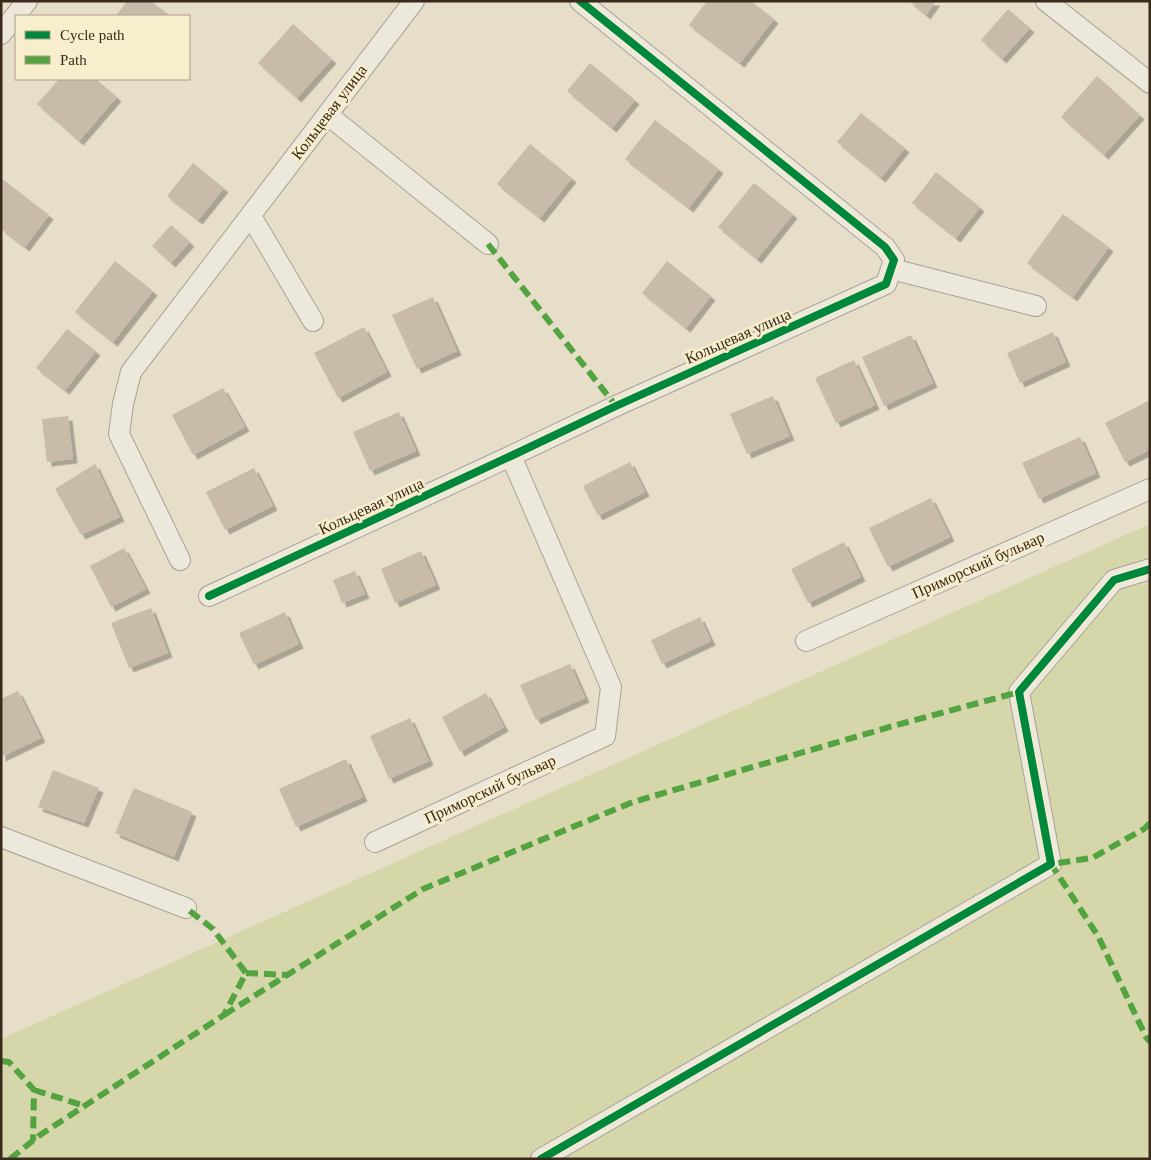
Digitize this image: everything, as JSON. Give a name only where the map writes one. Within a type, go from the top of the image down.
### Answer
[{"type":"street","points":[[16,15],[27,1]]},
{"type":"street","name":"Кольцевая улица","points":[[180,560],[119,434],[123,404],[131,372],[414,1]]},
{"type":"street","points":[[580,1],[885,247],[894,260],[892,269],[1036,306]]},
{"type":"street","points":[[1046,1],[1150,83]]},
{"type":"street","points":[[1,34],[15,16]]},
{"type":"street","points":[[328,115],[488,244]]},
{"type":"street","points":[[251,216],[314,321]]},
{"type":"street","name":"Кольцевая улица","points":[[210,596],[616,406],[886,284],[892,269]]},
{"type":"street","name":"Приморский бульвар","points":[[375,842],[605,736],[611,688],[511,456]]},
{"type":"street","name":"Приморский бульвар","points":[[806,642],[1150,489]]},
{"type":"street","points":[[541,1159],[1051,864],[1019,692],[1114,580],[1150,569]]},
{"type":"street","points":[[1,837],[186,908]]},
{"type":"green space","points":[[1150,524],[1150,1159],[1,1159],[1,1039]]},
{"type":"building","points":[[127,1],[150,1],[170,15],[117,15]]},
{"type":"building","points":[[707,1],[751,1],[774,19],[740,63],[689,25]]},
{"type":"building","points":[[909,1],[936,1],[926,15]]},
{"type":"building","points":[[1008,9],[1030,28],[1002,59],[981,40]]},
{"type":"building","points":[[293,24],[332,59],[297,98],[258,63]]},
{"type":"building","points":[[590,63],[635,100],[612,128],[567,91]]},
{"type":"building","points":[[1097,76],[1140,115],[1104,155],[1061,117]]},
{"type":"building","points":[[58,80],[97,80],[117,97],[79,141],[37,104]]},
{"type":"building","points":[[861,113],[905,148],[881,178],[837,142]]},
{"type":"building","points":[[655,120],[719,169],[689,208],[625,159]]},
{"type":"building","points":[[530,144],[572,178],[540,218],[497,184]]},
{"type":"building","points":[[193,163],[224,188],[198,220],[167,196]]},
{"type":"building","points":[[936,172],[980,207],[956,238],[912,203]]},
{"type":"building","points":[[1,178],[49,215],[25,247],[1,229]]},
{"type":"building","points":[[754,183],[793,214],[757,259],[718,227]]},
{"type":"building","points":[[1063,214],[1109,247],[1073,297],[1027,263]]},
{"type":"building","points":[[171,225],[190,242],[171,263],[152,246]]},
{"type":"building","points":[[115,261],[153,291],[113,342],[75,312]]},
{"type":"building","points":[[667,261],[711,296],[686,328],[642,293]]},
{"type":"building","points":[[433,297],[457,351],[417,369],[392,315]]},
{"type":"building","points":[[364,327],[387,372],[338,398],[314,353]]},
{"type":"building","points":[[67,329],[96,351],[65,390],[36,368]]},
{"type":"building","points":[[1053,332],[1066,362],[1020,383],[1007,353]]},
{"type":"building","points":[[911,335],[933,383],[884,406],[862,357]]},
{"type":"building","points":[[854,360],[875,405],[836,423],[815,378]]},
{"type":"building","points":[[223,388],[245,427],[193,455],[172,415]]},
{"type":"building","points":[[773,396],[790,436],[747,454],[730,414]]},
{"type":"building","points":[[1150,400],[1150,450],[1125,462],[1105,423]]},
{"type":"building","points":[[399,412],[416,451],[370,471],[353,432]]},
{"type":"building","points":[[68,416],[73,459],[47,462],[42,419]]},
{"type":"building","points":[[1080,437],[1096,473],[1039,499],[1022,463]]},
{"type":"building","points":[[630,462],[645,492],[598,516],[583,486]]},
{"type":"building","points":[[95,464],[120,517],[81,535],[55,489]]},
{"type":"building","points":[[254,468],[273,506],[225,530],[206,492]]},
{"type":"building","points":[[931,498],[950,537],[888,567],[869,528]]},
{"type":"building","points":[[844,542],[861,577],[808,603],[791,569]]},
{"type":"building","points":[[124,548],[146,589],[111,607],[90,566]]},
{"type":"building","points":[[421,551],[436,585],[395,603],[381,569]]},
{"type":"building","points":[[355,571],[365,594],[342,603],[333,580]]},
{"type":"building","points":[[151,608],[168,653],[129,668],[111,623]]},
{"type":"building","points":[[285,612],[299,644],[254,665],[239,633]]},
{"type":"building","points":[[700,617],[711,641],[662,664],[651,640]]},
{"type":"building","points":[[570,664],[585,698],[536,720],[520,685]]},
{"type":"building","points":[[18,691],[41,738],[1,757],[1,699]]},
{"type":"building","points":[[486,693],[504,727],[460,752],[442,717]]},
{"type":"building","points":[[410,718],[429,761],[389,779],[370,736]]},
{"type":"building","points":[[346,759],[363,797],[296,827],[279,789]]},
{"type":"building","points":[[53,770],[99,788],[84,823],[38,807]]},
{"type":"building","points":[[134,788],[192,812],[174,857],[115,833]]},
{"type":"marked path","points":[[488,244],[616,406]]},
{"type":"marked path","points":[[224,1015],[423,889],[633,802],[893,726],[1019,692]]},
{"type":"marked path","points":[[1150,823],[1144,829],[1092,858],[1051,864],[1098,936],[1150,1042]]},
{"type":"marked path","points":[[10,1159],[40,1135],[224,1015],[246,973],[213,929],[186,908]]},
{"type":"marked path","points":[[246,973],[288,975]]},
{"type":"marked path","points":[[1,1061],[9,1062],[34,1090],[33,1141]]},
{"type":"marked path","points":[[34,1090],[85,1106]]},
{"type":"cycle path","points":[[209,596],[616,406],[886,284],[894,260],[885,247],[580,1]]},
{"type":"cycle path","points":[[541,1159],[1051,864],[1019,692],[1114,580],[1150,569]]}]
